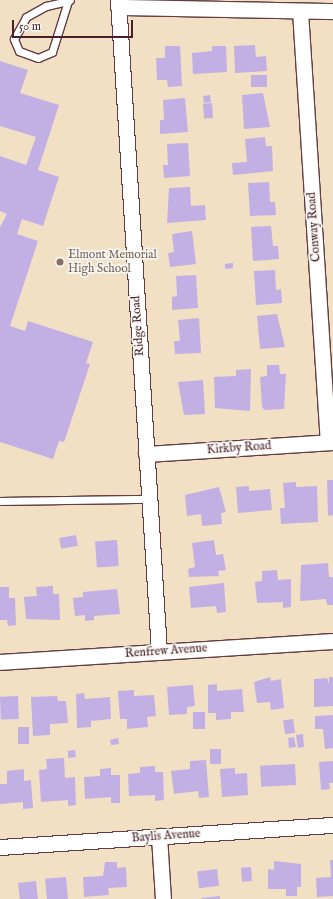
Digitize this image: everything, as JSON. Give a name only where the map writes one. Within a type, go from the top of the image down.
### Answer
[{"type":"street","points":[[118,4],[333,11]]},
{"type":"street","name":"Ridge Road","points":[[118,4],[159,652]]},
{"type":"street","name":"Conway Road","points":[[300,11],[330,442]]},
{"type":"street","name":"Kirkby Road","points":[[146,454],[330,442]]},
{"type":"street","name":"Renfrew Avenue","points":[[0,662],[333,641]]},
{"type":"street","name":"Baylis Avenue","points":[[0,847],[333,825]]},
{"type":"street","points":[[159,836],[163,899]]},
{"type":"lane","points":[[69,0],[52,52],[38,58],[19,51],[14,38],[26,17],[69,0]]},
{"type":"lane","points":[[0,501],[149,500]]},
{"type":"building","points":[[255,45],[256,57],[266,56],[267,71],[235,73],[234,46]]},
{"type":"building","points":[[165,46],[180,46],[182,86],[168,87],[167,80],[157,80],[156,58],[165,58]]},
{"type":"building","points":[[212,46],[226,46],[227,72],[193,74],[192,53],[212,51]]},
{"type":"building","points":[[0,61],[28,70],[20,93],[59,105],[38,170],[59,177],[43,226],[22,219],[17,234],[38,241],[10,326],[25,331],[28,321],[93,342],[86,363],[90,364],[64,442],[59,441],[53,459],[0,442],[0,227],[7,214],[0,211],[0,156],[26,165],[36,137],[0,126]]},
{"type":"building","points":[[251,75],[267,75],[267,87],[251,87]]},
{"type":"building","points":[[263,93],[270,127],[244,129],[242,95]]},
{"type":"building","points":[[210,95],[211,102],[204,103],[203,96]]},
{"type":"building","points":[[185,98],[188,132],[160,134],[160,120],[164,120],[163,100]]},
{"type":"building","points":[[212,103],[213,118],[204,119],[203,104]]},
{"type":"building","points":[[265,137],[266,146],[272,146],[273,171],[233,175],[232,163],[247,162],[245,139]]},
{"type":"building","points":[[188,143],[190,176],[164,178],[163,165],[168,165],[167,144]]},
{"type":"building","points":[[269,182],[270,202],[275,202],[276,215],[250,216],[248,183]]},
{"type":"building","points":[[190,187],[191,206],[205,205],[206,220],[167,223],[169,188]]},
{"type":"building","points":[[271,226],[273,246],[278,246],[279,259],[253,261],[251,227]]},
{"type":"building","points":[[192,231],[196,264],[170,267],[168,253],[174,252],[172,234]]},
{"type":"building","points":[[233,263],[233,268],[225,269],[225,264]]},
{"type":"building","points":[[275,270],[276,290],[281,289],[282,303],[256,305],[254,271]]},
{"type":"building","points":[[196,275],[198,308],[172,310],[172,297],[177,296],[176,276]]},
{"type":"building","points":[[277,314],[285,347],[260,349],[257,316]]},
{"type":"building","points":[[199,318],[201,353],[175,354],[174,341],[180,341],[178,320]]},
{"type":"building","points":[[267,365],[279,365],[280,374],[286,374],[284,409],[264,410],[262,406],[260,377],[267,376]]},
{"type":"building","points":[[251,369],[250,411],[215,408],[214,377],[236,376],[236,370]]},
{"type":"building","points":[[203,380],[205,414],[184,415],[178,382]]},
{"type":"building","points":[[327,480],[333,480],[333,515],[328,516]]},
{"type":"building","points":[[296,482],[296,487],[317,486],[318,522],[281,524],[280,508],[285,508],[283,483]]},
{"type":"building","points":[[249,486],[249,491],[270,489],[272,510],[238,513],[236,487]]},
{"type":"building","points":[[219,487],[226,512],[221,513],[222,524],[202,526],[201,514],[187,516],[185,495]]},
{"type":"building","points":[[76,535],[78,546],[61,549],[59,538]]},
{"type":"building","points":[[117,540],[119,566],[97,567],[95,542]]},
{"type":"building","points":[[214,540],[216,555],[223,554],[226,570],[218,571],[219,576],[189,577],[188,569],[195,567],[192,543]]},
{"type":"building","points":[[328,563],[329,577],[333,577],[333,605],[327,605],[326,599],[300,601],[301,565]]},
{"type":"building","points":[[277,570],[278,580],[291,579],[291,607],[283,608],[283,602],[257,603],[255,582],[262,581],[262,571]]},
{"type":"building","points":[[224,583],[226,612],[217,613],[216,606],[191,608],[189,587]]},
{"type":"building","points":[[53,586],[53,594],[59,594],[60,620],[26,619],[24,597],[37,596],[36,587]]},
{"type":"building","points":[[0,587],[9,587],[9,598],[15,598],[16,625],[8,626],[7,620],[0,620]]},
{"type":"building","points":[[117,589],[120,614],[94,616],[94,620],[85,621],[85,615],[75,616],[73,598],[83,597],[83,592]]},
{"type":"building","points":[[270,677],[271,681],[281,679],[284,708],[271,710],[270,702],[257,703],[254,682]]},
{"type":"building","points":[[329,677],[333,677],[333,706],[314,707],[314,679],[327,678],[329,684]]},
{"type":"building","points":[[217,684],[217,691],[242,689],[244,712],[231,712],[231,719],[216,720],[216,713],[208,713],[208,685]]},
{"type":"building","points":[[193,685],[195,706],[187,707],[187,714],[169,715],[167,687]]},
{"type":"building","points":[[134,690],[134,696],[154,695],[156,716],[147,717],[148,727],[127,729],[127,719],[120,719],[118,691]]},
{"type":"building","points":[[84,693],[85,699],[110,697],[111,719],[91,721],[91,727],[77,728],[76,694]]},
{"type":"building","points":[[18,696],[19,719],[1,720],[0,697]]},
{"type":"building","points":[[57,696],[58,701],[66,701],[68,723],[50,724],[50,735],[33,736],[31,697]]},
{"type":"building","points":[[193,712],[205,712],[205,729],[193,729]]},
{"type":"building","points":[[333,715],[333,748],[325,749],[323,729],[315,729],[315,716]]},
{"type":"building","points":[[293,719],[295,733],[285,734],[283,720]]},
{"type":"building","points":[[18,727],[29,727],[29,744],[18,744]]},
{"type":"building","points":[[303,734],[304,747],[298,748],[296,735]]},
{"type":"building","points":[[294,737],[296,747],[289,748],[288,738]]},
{"type":"building","points":[[118,738],[119,744],[111,745],[110,740]]},
{"type":"building","points":[[210,749],[221,749],[221,764],[210,764]]},
{"type":"building","points":[[75,750],[76,757],[68,758],[68,751]]},
{"type":"building","points":[[64,758],[65,778],[75,777],[76,805],[68,806],[68,800],[41,802],[39,770],[47,769],[46,759]]},
{"type":"building","points":[[206,760],[209,797],[199,798],[198,791],[174,794],[171,771],[190,769],[190,761]]},
{"type":"building","points":[[333,761],[333,783],[329,783],[330,789],[321,790],[319,762]]},
{"type":"building","points":[[295,764],[296,785],[261,787],[260,766]]},
{"type":"building","points":[[155,766],[155,772],[163,772],[164,800],[155,801],[155,795],[129,796],[128,774],[140,773],[140,767]]},
{"type":"building","points":[[111,768],[111,775],[120,775],[120,803],[111,803],[111,797],[85,799],[84,777],[100,776],[100,769]]},
{"type":"building","points":[[235,768],[235,774],[247,773],[248,795],[222,797],[220,769]]},
{"type":"building","points":[[24,769],[24,781],[31,780],[33,808],[23,809],[23,802],[0,804],[0,784],[7,784],[7,771]]},
{"type":"building","points":[[330,860],[333,860],[333,896],[317,897],[316,878],[331,877]]},
{"type":"building","points":[[274,861],[301,864],[301,887],[297,887],[297,896],[286,896],[286,889],[268,889],[268,869],[274,870]]},
{"type":"building","points":[[105,862],[117,862],[117,868],[126,867],[127,887],[108,888],[109,895],[84,897],[83,877],[103,876]]},
{"type":"building","points":[[251,867],[252,881],[242,882],[241,868]]},
{"type":"building","points":[[217,869],[219,886],[199,888],[197,871]]},
{"type":"building","points":[[66,877],[68,899],[47,899],[45,879]]},
{"type":"building","points":[[36,881],[38,899],[20,899],[18,883]]},
{"type":"building","points":[[220,896],[220,899],[201,898]]},
{"type":"place","name":"Elmont Memorial High School","points":[[60,262]]}]
